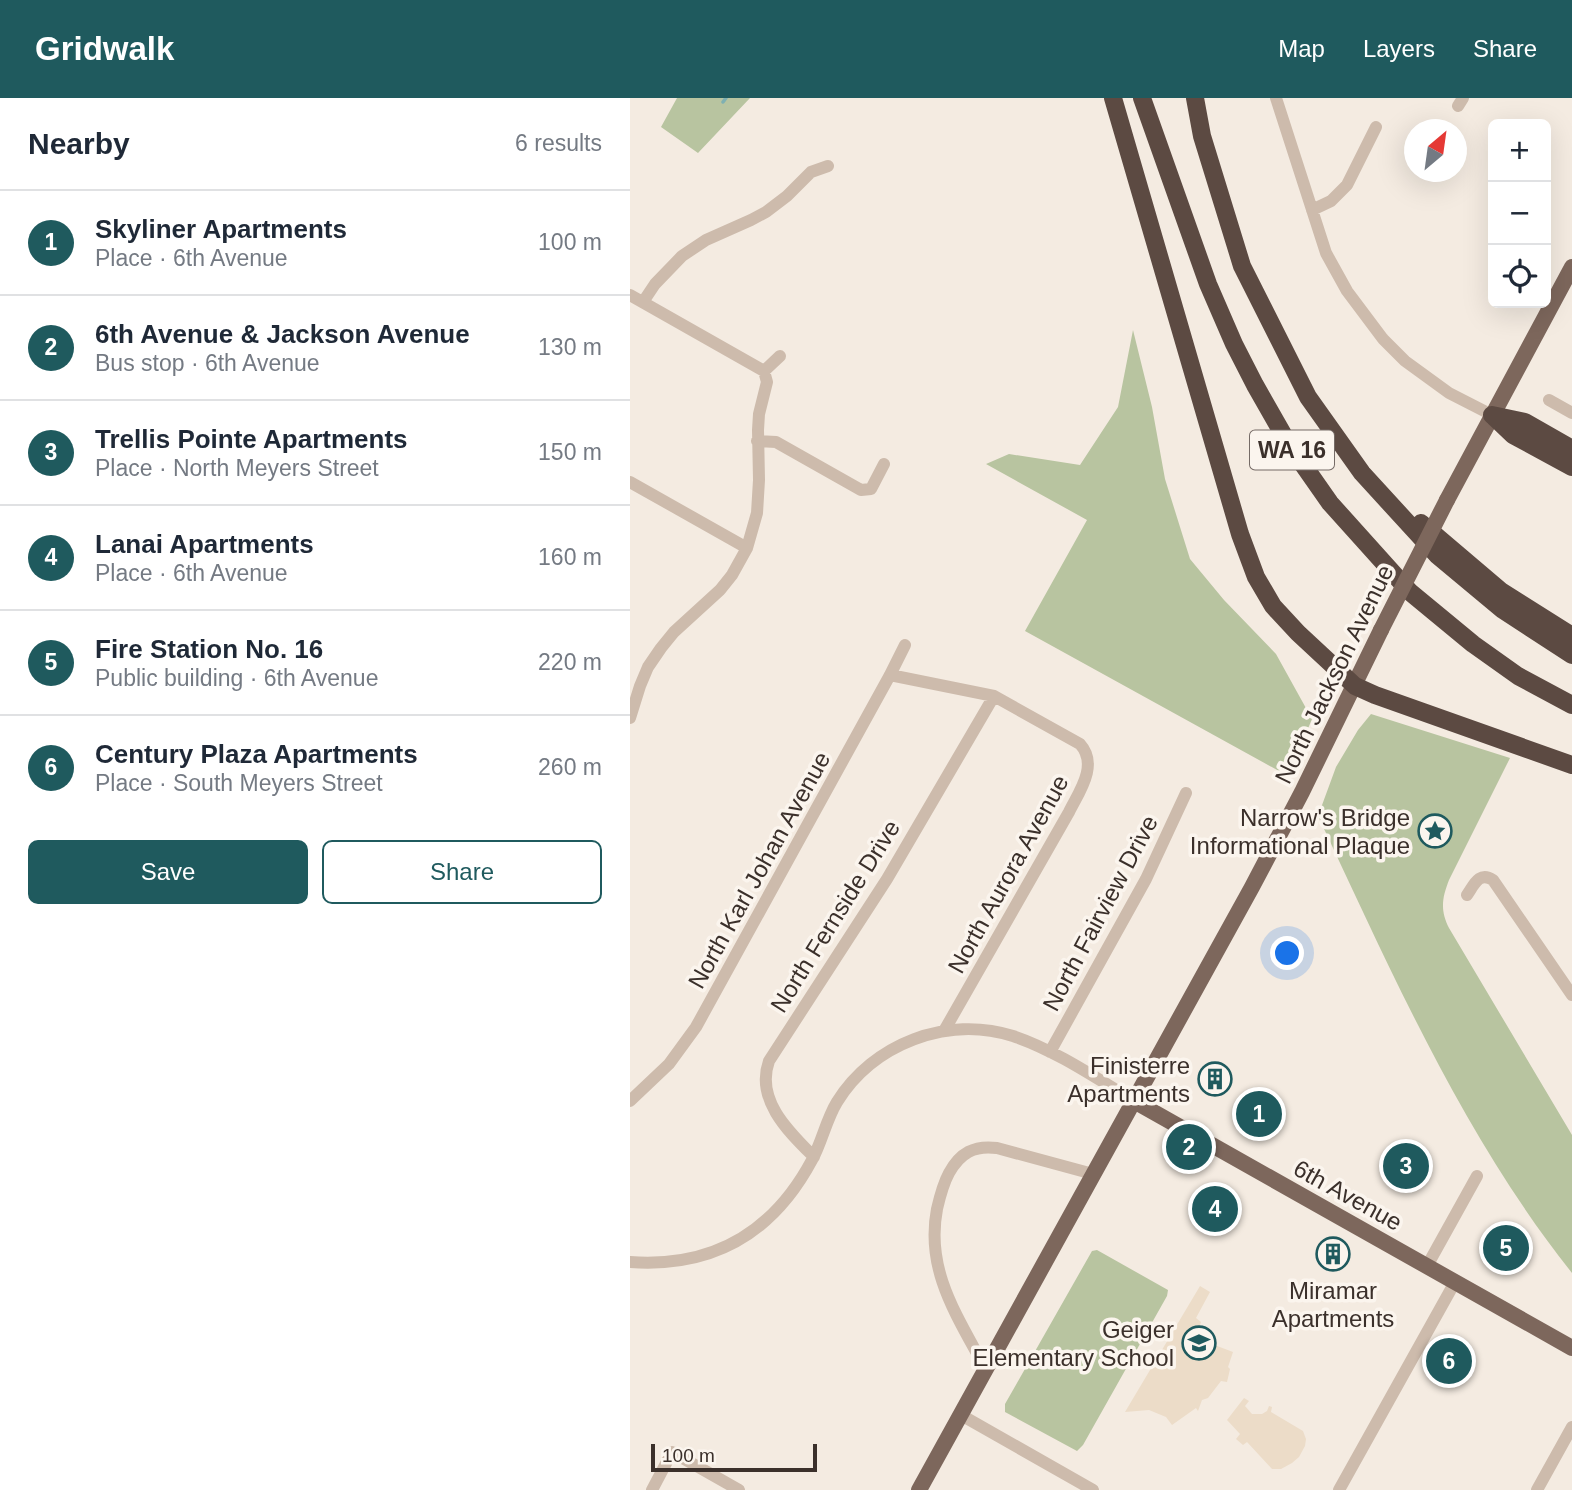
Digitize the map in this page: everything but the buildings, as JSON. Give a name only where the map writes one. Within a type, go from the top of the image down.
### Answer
[{"type":"highway","points":[[1113,98],[1240,534],[1256,577],[1273,606],[1297,633],[1355,686],[1572,765]]},
{"type":"highway","name":"WA 16","points":[[1142,98],[1208,284],[1250,375],[1288,443],[1330,503],[1410,592],[1473,644],[1518,676],[1572,705]]},
{"type":"highway","name":"WA 16","points":[[1195,98],[1202,136],[1241,267],[1308,397],[1362,473],[1437,555],[1503,610],[1572,655]]},
{"type":"highway","points":[[1492,415],[1525,422],[1572,449]]},
{"type":"highway","points":[[1492,415],[1513,435],[1572,467]]},
{"type":"highway","points":[[1362,473],[1501,591],[1572,636]]},
{"type":"main road","name":"North Jackson Avenue","points":[[919,1490],[1252,887],[1454,485],[1572,267]]},
{"type":"main road","name":"6th Avenue","points":[[1134,1101],[1572,1348]]},
{"type":"street","points":[[1276,98],[1326,253],[1347,291],[1383,339],[1405,361],[1449,393],[1492,415]]},
{"type":"street","points":[[1312,210],[1331,201],[1346,185],[1376,127]]},
{"type":"street","points":[[643,302],[655,284],[682,256],[706,240],[766,212],[811,172],[828,166]]},
{"type":"street","points":[[630,295],[764,371],[767,382],[759,414],[757,440],[757,513],[747,548],[720,590],[674,632],[661,648],[639,686],[630,718]]},
{"type":"street","points":[[764,371],[780,356]]},
{"type":"street","points":[[1549,400],[1572,413]]},
{"type":"street","points":[[757,440],[776,442],[861,490],[871,489],[884,464]]},
{"type":"street","points":[[630,482],[747,548]]},
{"type":"street","name":"North Karl Johan Avenue","points":[[630,1101],[668,1064],[696,1027],[905,645]]},
{"type":"street","points":[[890,675],[994,696]]},
{"type":"street","name":"North Aurora Avenue","points":[[944,1031],[1069,812],[1085,779],[1088,759],[1080,744],[994,696]]},
{"type":"street","name":"North Fernside Drive","points":[[814,1157],[786,1129],[771,1103],[765,1082],[769,1061],[887,879],[994,696]]},
{"type":"street","name":"North Fairview Drive","points":[[1050,1052],[1146,879],[1186,793]]},
{"type":"street","points":[[1467,895],[1481,877],[1486,876],[1493,880],[1572,995]]},
{"type":"street","name":"6th Avenue","points":[[631,1265],[698,1256],[738,1240],[771,1216],[796,1189],[814,1157],[826,1124],[852,1083],[869,1066],[900,1045],[917,1038],[944,1031],[972,1029],[1011,1035],[1050,1052],[1134,1101]]},
{"type":"street","points":[[986,1370],[951,1304],[937,1267],[934,1223],[948,1174],[961,1156],[976,1148],[985,1147],[1094,1174]]},
{"type":"street","points":[[1427,1266],[1477,1176]]},
{"type":"street","points":[[1339,1490],[1455,1282]]},
{"type":"street","points":[[961,1415],[1093,1490]]},
{"type":"street","points":[[1537,1490],[1572,1427]]},
{"type":"street","points":[[652,1490],[672,1452],[739,1490]]},
{"type":"green space","points":[[677,98],[750,98],[698,153],[661,127]]},
{"type":"green space","points":[[1133,330],[1152,407],[1165,479],[1190,559],[1224,600],[1276,654],[1312,719],[1288,776],[1025,631],[1087,520],[986,464],[1009,454],[1080,465],[1118,407]]},
{"type":"green space","points":[[1371,714],[1510,758],[1449,880],[1443,910],[1449,928],[1572,1135],[1572,1273],[1533,1220],[1463,1110],[1402,993],[1318,816],[1336,767]]},
{"type":"green space","points":[[1097,1250],[1168,1290],[1083,1445],[1077,1451],[1005,1412],[1005,1404],[1092,1251]]},
{"type":"shaded area","points":[[1200,1286],[1210,1292],[1196,1318],[1201,1322],[1196,1338],[1233,1352],[1227,1382],[1221,1381],[1208,1398],[1202,1400],[1198,1411],[1196,1408],[1172,1425],[1166,1417],[1149,1410],[1125,1412]]},
{"type":"shaded area","points":[[1244,1398],[1249,1401],[1245,1406],[1252,1414],[1262,1414],[1269,1406],[1272,1407],[1271,1412],[1303,1431],[1305,1446],[1292,1463],[1281,1469],[1272,1469],[1247,1442],[1243,1445],[1236,1439],[1240,1434],[1227,1420]]},
{"type":"waterway","points":[[723,102],[726,98]]},
{"type":"place","name":"Narrow's Bridge Informational Plaque","points":[[1435,831]]},
{"type":"place","name":"Finisterre Apartments","points":[[1215,1079]]},
{"type":"place","name":"Skyliner Apartments","points":[[1259,1114]]},
{"type":"place","name":"6th Avenue & Jackson Avenue","points":[[1189,1147]]},
{"type":"place","name":"Trellis Pointe Apartments","points":[[1406,1166]]},
{"type":"place","name":"Lanai Apartments","points":[[1215,1209]]},
{"type":"place","name":"Fire Station No. 16","points":[[1506,1248]]},
{"type":"place","name":"Miramar Apartments","points":[[1333,1254]]},
{"type":"place","name":"Geiger Elementary School","points":[[1199,1343]]},
{"type":"place","name":"Century Plaza Apartments","points":[[1449,1361]]}]
